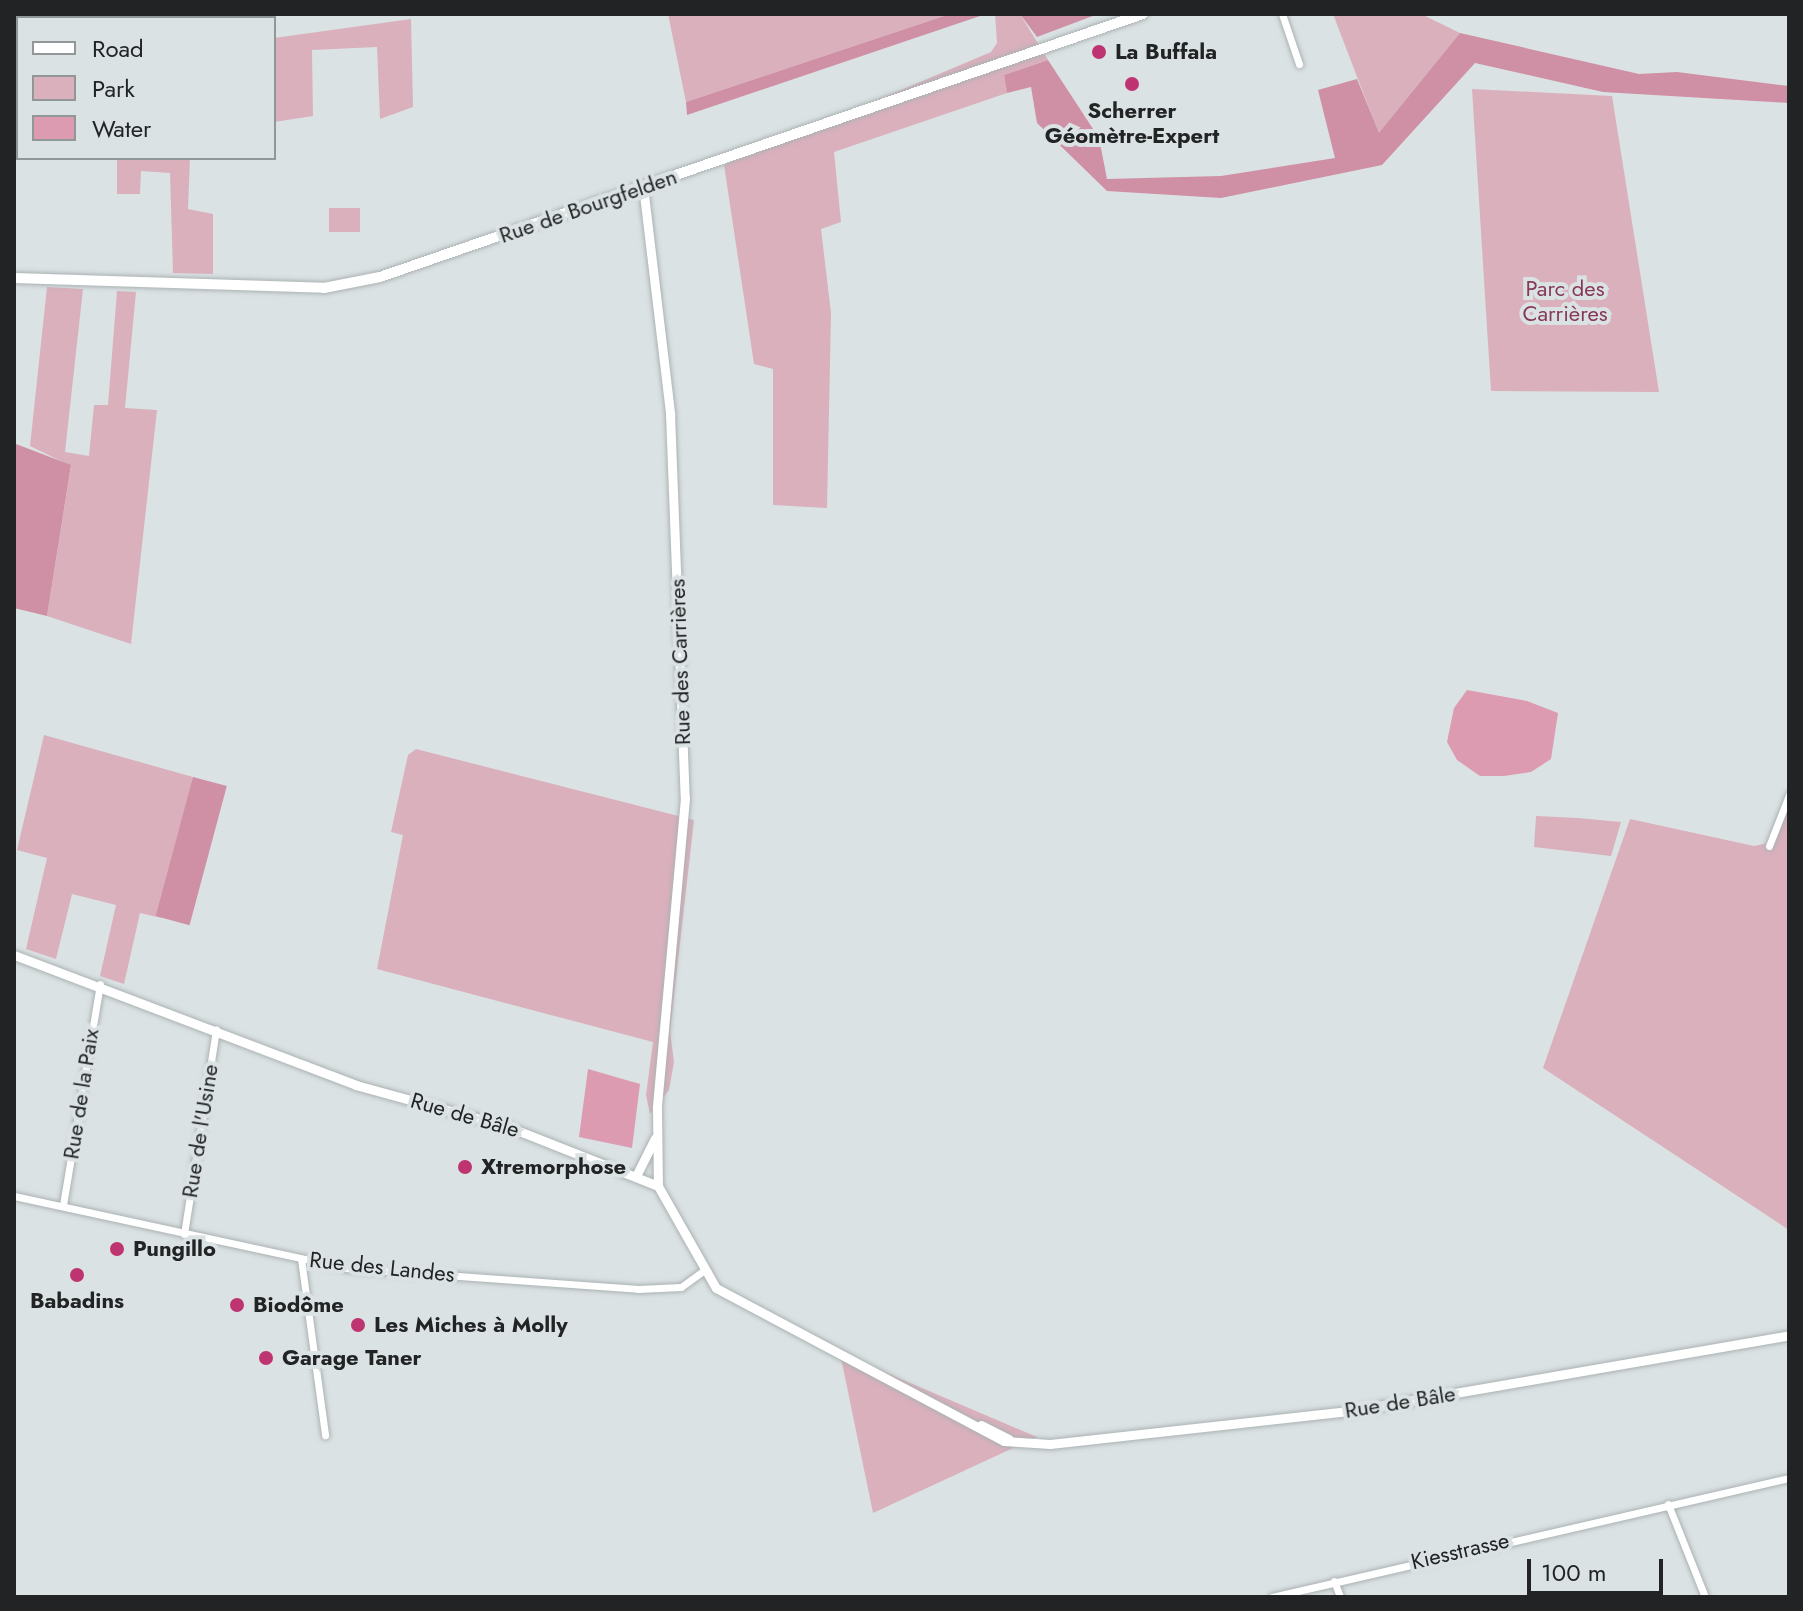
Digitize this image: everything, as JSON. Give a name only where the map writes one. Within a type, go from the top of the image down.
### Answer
[{"type":"main road","name":"Rue de Bourgfelden","points":[[14,278],[324,288],[380,277],[1143,14]]},
{"type":"street","points":[[1282,14],[1299,64]]},
{"type":"street","name":"Rue des Carrières","points":[[643,186],[670,414],[685,798],[655,1138],[658,1186]]},
{"type":"street","points":[[1769,846],[1789,795]]},
{"type":"street","name":"Rue de Bâle","points":[[14,955],[100,984],[356,1085],[500,1124],[658,1186],[670,1199],[703,1271],[731,1298],[981,1425],[984,1431],[1009,1439],[1050,1444],[1351,1411],[1788,1339]]},
{"type":"street","name":"Rue de la Paix","points":[[63,1205],[100,984]]},
{"type":"street","name":"Rue de l'Usine","points":[[184,1234],[216,1029]]},
{"type":"street","name":"Rue des Carrières","points":[[636,1176],[655,1138]]},
{"type":"street","name":"Rue des Landes","points":[[14,1196],[347,1268],[638,1289],[681,1287],[703,1271]]},
{"type":"street","points":[[301,1259],[325,1435]]},
{"type":"street","name":"Kiesstrasse","points":[[1272,1597],[1789,1478]]},
{"type":"street","points":[[1668,1504],[1705,1597]]},
{"type":"street","points":[[1334,1581],[1340,1597]]},
{"type":"green space","points":[[668,14],[950,14],[686,102]]},
{"type":"green space","points":[[995,14],[1020,14],[1048,60],[1004,75],[1007,93],[834,152],[841,222],[821,229],[831,313],[827,508],[773,505],[773,369],[754,364],[724,165],[991,52],[997,43]]},
{"type":"green space","points":[[1333,14],[1421,14],[1460,33],[1379,134]]},
{"type":"green space","points":[[411,19],[413,107],[380,119],[377,47],[312,50],[313,116],[276,122],[276,38]]},
{"type":"green space","name":"Parc des Carrières","points":[[1472,89],[1612,96],[1659,392],[1491,391]]},
{"type":"green space","points":[[117,160],[190,160],[188,209],[213,214],[213,274],[173,273],[170,173],[141,171],[140,194],[117,194]]},
{"type":"green space","points":[[329,208],[360,208],[360,232],[329,232]]},
{"type":"green space","points":[[47,287],[83,289],[65,452],[89,456],[94,405],[108,405],[117,291],[136,292],[125,408],[157,410],[131,644],[47,616],[71,466],[30,446]]},
{"type":"green space","points":[[44,735],[193,777],[162,918],[140,913],[124,984],[100,976],[116,905],[72,894],[56,959],[26,949],[47,858],[17,850]]},
{"type":"green space","points":[[416,749],[694,820],[670,1031],[674,1062],[669,1090],[650,1114],[646,1095],[653,1042],[377,969],[403,835],[391,832],[408,755]]},
{"type":"green space","points":[[1789,800],[1789,1230],[1543,1068],[1630,819],[1754,846],[1773,842]]},
{"type":"green space","points":[[1536,816],[1621,822],[1611,856],[1534,847]]},
{"type":"green space","points":[[840,1353],[1037,1437],[873,1513]]},
{"type":"shaded area","points":[[950,14],[986,14],[687,115],[686,102]]},
{"type":"shaded area","points":[[1020,14],[1098,14],[1037,37]]},
{"type":"shaded area","points":[[1460,33],[1639,74],[1677,72],[1789,86],[1789,103],[1603,92],[1475,63],[1382,165],[1221,198],[1107,191],[1037,123],[1031,87],[1007,93],[1004,75],[1048,60],[1099,138],[1107,179],[1221,176],[1335,158],[1318,90],[1357,79],[1379,133]]},
{"type":"shaded area","points":[[16,444],[71,465],[47,616],[14,608]]},
{"type":"shaded area","points":[[193,777],[227,786],[190,925],[156,916]]},
{"type":"water","points":[[1467,690],[1527,701],[1558,713],[1551,759],[1531,772],[1504,776],[1480,776],[1457,760],[1447,742],[1454,708]]},
{"type":"water","points":[[588,1069],[640,1084],[632,1148],[579,1137]]},
{"type":"place","name":"La Buffala","points":[[1099,52]]},
{"type":"place","name":"Scherrer Géomètre-Expert","points":[[1132,84]]},
{"type":"place","name":"Xtremorphose","points":[[465,1167]]},
{"type":"place","name":"Pungillo","points":[[117,1249]]},
{"type":"place","name":"Babadins","points":[[77,1275]]},
{"type":"place","name":"Biodôme","points":[[237,1305]]},
{"type":"place","name":"Les Miches à Molly","points":[[358,1325]]},
{"type":"place","name":"Garage Taner","points":[[266,1358]]}]
